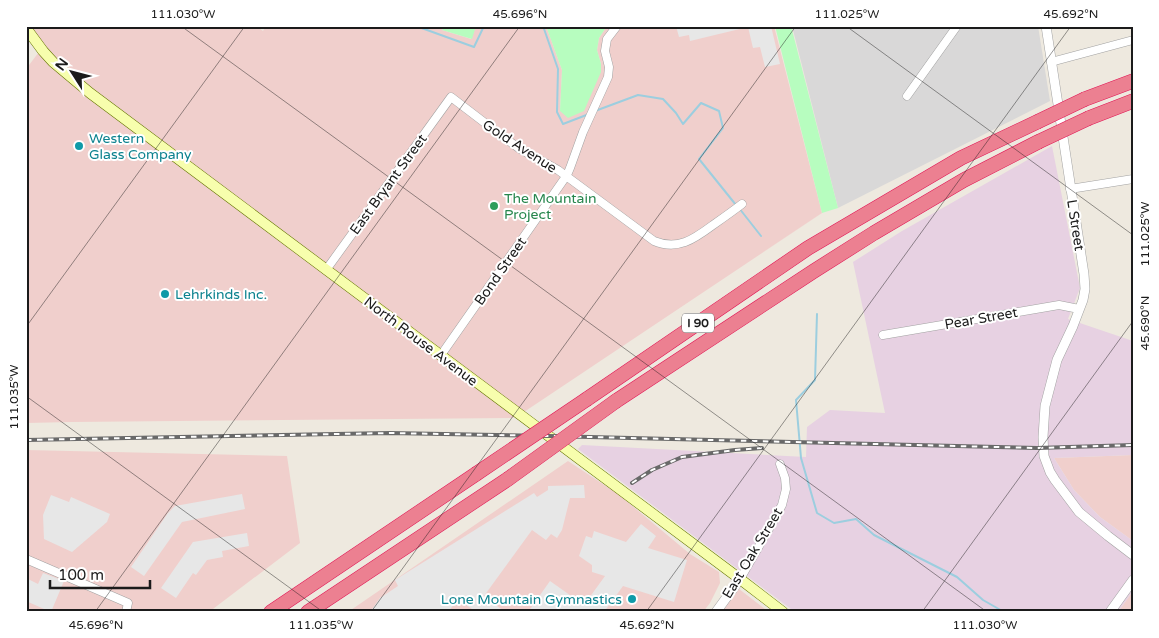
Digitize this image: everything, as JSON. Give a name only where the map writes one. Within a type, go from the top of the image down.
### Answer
[{"type":"highway","name":"I 90","points":[[271,612],[808,248],[866,212],[961,158],[1085,99],[1133,81]]},
{"type":"highway","name":"I 90","points":[[308,612],[508,480],[616,401],[874,233],[964,180],[1038,142],[1089,118],[1133,101]]},
{"type":"main road","name":"North Rouse Avenue","points":[[26,28],[43,51],[90,93],[783,612]]},
{"type":"street","name":"Bond Street","points":[[441,355],[566,176],[608,75],[609,67],[605,51],[607,39],[616,26]]},
{"type":"street","points":[[907,96],[957,26]]},
{"type":"street","name":"L Street","points":[[1046,26],[1085,289],[1073,326],[1057,360],[1045,406],[1043,419],[1044,456],[1050,472],[1079,512],[1133,555]]},
{"type":"street","points":[[1051,62],[1133,40]]},
{"type":"street","name":"East Bryant Street","points":[[326,270],[451,98]]},
{"type":"street","name":"Gold Avenue","points":[[451,98],[502,136],[566,176],[654,241],[662,244],[683,243],[695,238],[742,204]]},
{"type":"street","points":[[1070,189],[1133,179]]},
{"type":"street","name":"Pear Street","points":[[883,335],[1059,305],[1079,309]]},
{"type":"street","name":"East Oak Street","points":[[716,612],[740,579],[782,506],[786,489],[785,478],[780,464]]},
{"type":"street","points":[[26,559],[128,603],[126,612]]},
{"type":"street","points":[[1110,612],[1133,580]]},
{"type":"shaded area","points":[[26,26],[256,26],[263,31],[266,26],[445,26],[442,30],[471,39],[476,26],[546,26],[562,70],[560,111],[601,64],[597,50],[599,38],[607,26],[774,26],[822,213],[521,414],[512,418],[26,423],[26,69],[42,48]]},
{"type":"shaded area","points":[[676,26],[771,26],[780,64],[765,67],[760,47],[753,48],[748,27],[690,41],[689,35],[679,37]]},
{"type":"shaded area","points":[[792,26],[1038,26],[1050,101],[838,208]]},
{"type":"shaded area","points":[[1052,146],[1080,288],[1068,319],[1133,341],[1133,455],[1054,458],[1074,490],[1100,517],[1133,541],[1133,591],[1118,612],[795,612],[578,449],[582,445],[806,457],[807,427],[830,410],[885,413],[853,262],[902,231]]},
{"type":"shaded area","points":[[26,450],[287,456],[300,543],[209,612],[26,612]]},
{"type":"shaded area","points":[[1133,455],[1133,541],[1100,517],[1074,490],[1054,458]]},
{"type":"shaded area","points":[[568,461],[618,494],[690,554],[719,572],[720,583],[703,612],[348,612]]},
{"type":"shaded area","points":[[584,485],[585,498],[570,498],[562,530],[557,538],[551,534],[546,540],[532,530],[484,596],[505,612],[476,612],[458,599],[448,612],[370,612],[380,598],[398,586],[395,580],[534,493],[537,497],[548,490],[548,486]]},
{"type":"shaded area","points":[[242,494],[245,509],[182,522],[144,576],[131,567],[168,513],[175,506]]},
{"type":"shaded area","points":[[51,495],[69,502],[71,497],[110,514],[107,522],[72,552],[44,539],[43,515]]},
{"type":"shaded area","points":[[641,524],[656,536],[648,548],[687,560],[674,602],[623,586],[604,612],[528,612],[550,581],[584,605],[605,576],[592,572],[592,565],[579,556],[586,536],[592,538],[594,531],[626,542]]},
{"type":"shaded area","points":[[247,533],[249,546],[222,551],[223,557],[207,560],[196,575],[193,573],[176,598],[161,588],[193,542]]},
{"type":"shaded area","points":[[43,573],[64,581],[51,612],[26,601],[26,578],[38,584]]},
{"type":"shaded area","points":[[739,589],[769,612],[722,612]]},
{"type":"shaded area","points":[[1133,591],[1133,612],[1118,612]]},
{"type":"green space","points":[[445,26],[476,26],[472,39],[442,30]]},
{"type":"green space","points":[[546,26],[607,26],[599,38],[597,50],[601,72],[584,111],[568,118],[560,111],[562,70]]},
{"type":"green space","points":[[775,26],[791,26],[838,208],[822,213]]},
{"type":"waterway","points":[[416,26],[474,47],[484,26]]},
{"type":"waterway","points":[[543,26],[558,69],[557,112],[563,124],[589,114]]},
{"type":"waterway","points":[[595,111],[638,95],[663,99],[683,124],[701,103],[719,111],[723,128],[699,159],[736,205]]},
{"type":"waterway","points":[[739,208],[761,236]]},
{"type":"waterway","points":[[817,314],[815,380],[796,400],[801,458],[817,513],[834,523],[856,519],[874,535],[957,577],[983,600],[1004,612]]},
{"type":"railway","points":[[26,440],[390,433],[1037,448],[1133,445]]},
{"type":"railway","points":[[632,483],[652,470],[682,457],[762,448]]},
{"type":"place","name":"Western Glass Company","points":[[79,146]]},
{"type":"place","name":"The Mountain Project","points":[[494,206]]},
{"type":"place","name":"Lehrkinds Inc.","points":[[165,294]]},
{"type":"place","name":"Lone Mountain Gymnastics","points":[[632,599]]}]
